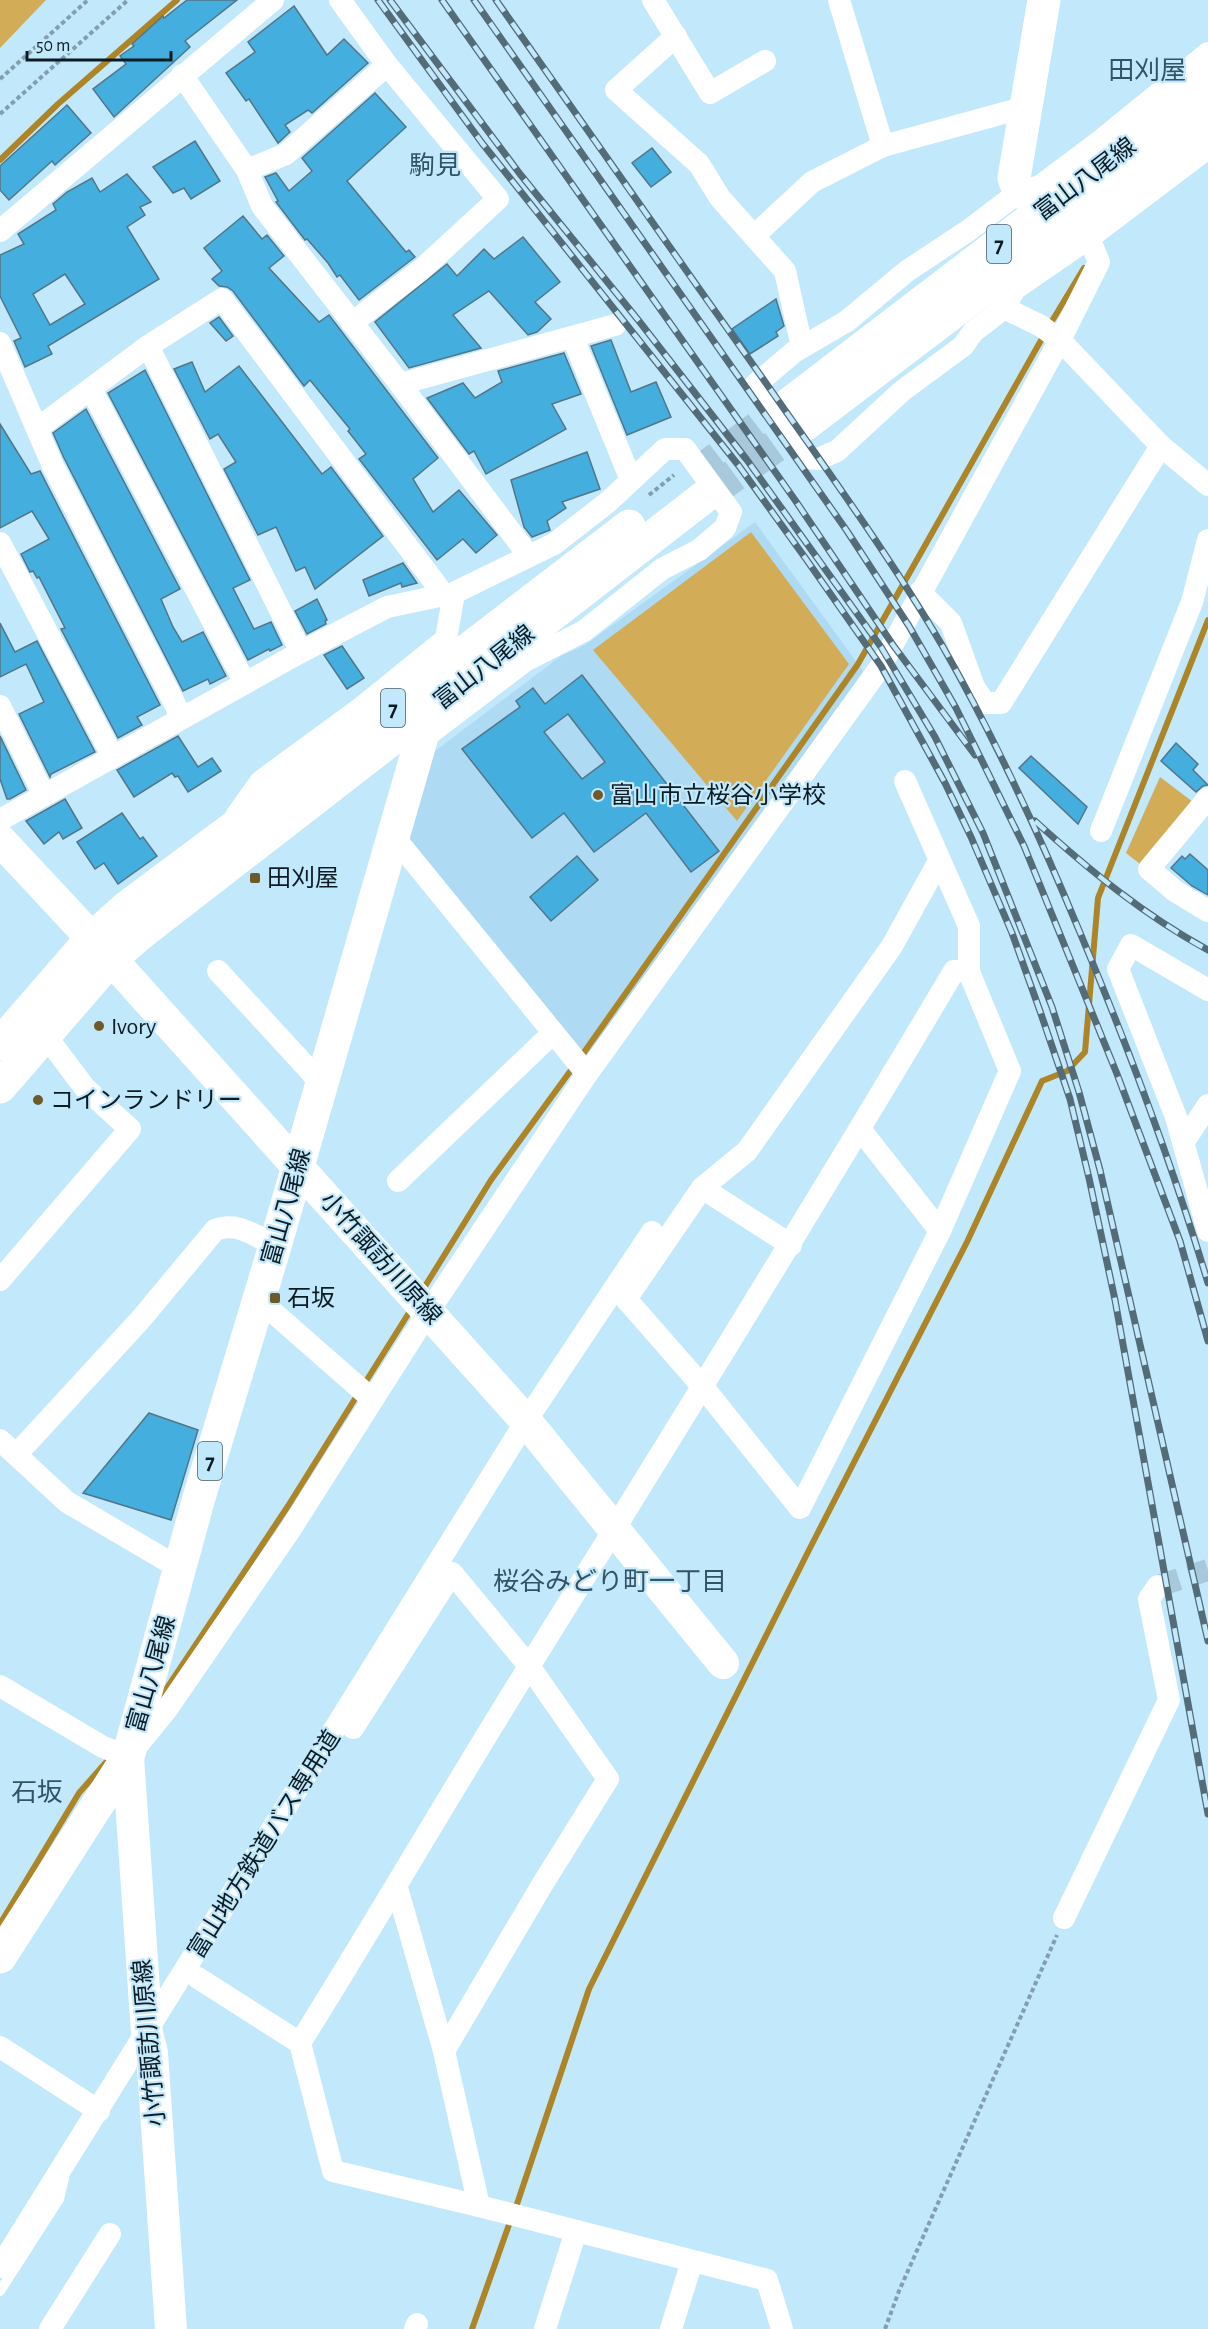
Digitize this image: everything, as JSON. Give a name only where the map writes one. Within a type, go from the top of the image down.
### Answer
[{"type":"main road","name":"富山八尾線","points":[[1019,192],[1014,178],[1044,0]]},
{"type":"main road","name":"富山八尾線","points":[[1208,84],[796,415],[1208,119]]},
{"type":"main road","name":"富山八尾線","points":[[0,1044],[101,948],[144,931],[700,485],[127,907],[101,948],[45,1035],[0,1087]]},
{"type":"main road","name":"富山八尾線","points":[[4,1944],[128,1757],[198,1501],[275,1246],[421,740]]},
{"type":"main road","name":"小竹諏訪川原線","points":[[0,840],[101,948],[526,1421],[723,1663]]},
{"type":"main road","name":"小竹諏訪川原線","points":[[128,1757],[171,2329]]},
{"type":"street","points":[[0,231],[273,0]]},
{"type":"street","points":[[340,0],[387,65],[498,199],[423,268],[352,323]]},
{"type":"street","points":[[838,0],[883,146]]},
{"type":"street","points":[[657,1],[710,93],[765,61]]},
{"type":"street","points":[[676,36],[616,90],[699,164],[720,198],[785,271],[802,347]]},
{"type":"street","points":[[1208,53],[1101,141],[1040,186],[1019,192],[969,230],[907,271],[848,321],[802,347],[755,385],[809,458],[818,459],[837,451],[902,391],[963,346],[973,332],[1004,308],[1015,289],[1089,238],[1208,148]]},
{"type":"street","points":[[248,170],[286,154],[387,65]]},
{"type":"street","points":[[182,75],[248,170],[262,206],[400,384],[528,556]]},
{"type":"street","points":[[754,236],[812,182],[883,146],[1026,106]]},
{"type":"street","points":[[0,1686],[103,1747],[128,1757],[167,1709],[290,1530],[429,1311],[587,1074],[881,666],[1052,334],[1100,262],[1089,238]]},
{"type":"street","points":[[38,428],[148,346],[222,299],[449,594],[446,639],[362,707],[261,781],[222,836]]},
{"type":"street","points":[[1004,308],[1052,334],[1161,446],[1208,485]]},
{"type":"street","points":[[400,384],[615,325]]},
{"type":"street","points":[[573,338],[631,480]]},
{"type":"street","points":[[0,343],[52,464],[182,718]]},
{"type":"street","points":[[148,346],[302,652]]},
{"type":"street","points":[[91,388],[245,682]]},
{"type":"street","points":[[920,592],[951,623],[974,687],[984,703],[1001,703],[1161,446]]},
{"type":"street","points":[[0,820],[245,682],[387,607],[449,594],[554,544],[608,502],[665,449],[685,449],[731,512],[725,528],[699,550],[662,569],[584,632],[525,661],[421,740]]},
{"type":"street","points":[[1101,831],[1192,602],[1208,540]]},
{"type":"street","points":[[0,543],[113,757]]},
{"type":"street","points":[[0,706],[44,795]]},
{"type":"street","points":[[905,781],[969,926],[969,972],[1010,1071],[940,1230],[800,1508],[703,1387],[626,1299],[702,1188],[747,1151],[892,946],[939,861]]},
{"type":"street","points":[[1208,798],[1149,869],[1175,891],[1208,911]]},
{"type":"street","points":[[394,837],[587,1074]]},
{"type":"street","points":[[1206,1218],[1176,1117],[1118,969],[1131,945],[1208,990]]},
{"type":"street","points":[[218,971],[312,1073],[321,1086]]},
{"type":"street","points":[[300,2043],[397,1888],[529,1666],[791,1245],[954,971],[969,972]]},
{"type":"street","points":[[398,1181],[553,1033]]},
{"type":"street","points":[[0,1280],[130,1129],[85,1088],[45,1035]]},
{"type":"street","points":[[1183,1143],[1208,1105]]},
{"type":"street","points":[[860,1129],[940,1230]]},
{"type":"street","points":[[702,1188],[791,1245]]},
{"type":"street","points":[[181,1569],[68,1502],[8,1448],[141,1319],[215,1230],[225,1226],[239,1228],[275,1246]]},
{"type":"street","name":"富山地方鉄道バス専用道","points":[[0,2267],[99,2111],[149,2043],[526,1421],[652,1232]]},
{"type":"street","points":[[258,1299],[372,1399]]},
{"type":"street","points":[[149,2043],[198,1977],[452,1573],[529,1666],[608,1779],[444,2051]]},
{"type":"street","points":[[1064,1918],[1169,1700],[1149,1599],[1158,1586]]},
{"type":"street","points":[[397,1888],[444,2051],[480,2206]]},
{"type":"street","points":[[198,1977],[300,2043],[333,2171],[480,2206],[767,2280],[782,2329]]},
{"type":"street","points":[[0,2047],[99,2111]]},
{"type":"street","points":[[545,2329],[576,2231]]},
{"type":"street","points":[[50,2329],[110,2234]]},
{"type":"street","points":[[671,2329],[692,2261]]},
{"type":"lane","points":[[0,2292],[59,2199],[69,2158]]},
{"type":"path","points":[[0,79],[88,0]]},
{"type":"path","points":[[0,114],[128,0]]},
{"type":"path","points":[[885,2329],[899,2291],[1064,1918]]},
{"type":"shaded area","points":[[0,0],[46,0],[0,48]]},
{"type":"shaded area","name":"富山市立桜谷小学校","points":[[755,522],[866,675],[591,1059],[575,1053],[405,833],[427,757],[561,656],[585,645]]},
{"type":"shaded area","points":[[751,532],[849,664],[737,821],[593,650]]},
{"type":"shaded area","points":[[1160,777],[1193,802],[1140,864],[1126,853]]},
{"type":"building","points":[[187,0],[237,0],[185,41],[190,47],[114,117],[93,89],[126,64],[120,56],[134,46],[132,44],[163,16],[164,18]]},
{"type":"building","points":[[294,6],[327,55],[344,39],[368,63],[312,113],[308,110],[285,125],[290,132],[278,143],[249,99],[246,101],[226,73],[255,52],[248,42]]},
{"type":"building","points":[[375,93],[406,127],[347,181],[406,252],[409,250],[415,257],[359,300],[340,275],[337,277],[328,263],[307,239],[305,240],[276,202],[278,201],[265,177],[276,173],[289,191],[312,171],[302,158]]},
{"type":"building","points":[[67,105],[91,133],[55,165],[52,161],[9,200],[0,190],[0,166]]},
{"type":"building","points":[[195,141],[220,181],[191,199],[184,188],[173,193],[153,167]]},
{"type":"building","points":[[652,148],[671,172],[651,187],[632,163]]},
{"type":"building","points":[[127,174],[151,202],[140,207],[145,215],[127,227],[159,279],[48,346],[52,354],[25,367],[14,341],[21,338],[0,296],[0,255],[24,244],[18,234],[56,210],[53,204],[67,192],[92,178],[100,192]],"holes":[[[65,274],[85,304],[50,325],[33,294]]]},
{"type":"building","points":[[243,216],[262,239],[267,235],[284,256],[269,268],[319,322],[329,315],[438,458],[413,479],[433,512],[459,490],[497,535],[476,553],[463,539],[437,560],[359,459],[366,454],[348,431],[350,429],[310,380],[304,386],[233,291],[219,286],[212,279],[222,271],[204,248]]},
{"type":"building","points":[[523,237],[560,282],[535,302],[551,319],[537,332],[528,335],[489,291],[453,315],[481,348],[409,368],[375,322],[447,264],[457,276],[484,249],[494,259]]},
{"type":"building","points":[[776,299],[784,326],[776,332],[778,336],[750,354],[732,329]]},
{"type":"building","points":[[219,317],[233,336],[226,341],[210,323]]},
{"type":"building","points":[[611,340],[631,392],[656,382],[671,417],[627,435],[591,346]]},
{"type":"building","points":[[564,353],[581,394],[552,404],[566,429],[486,474],[474,451],[469,454],[427,398],[463,383],[475,398],[502,382],[498,371]]},
{"type":"building","points":[[192,362],[205,392],[239,366],[322,474],[331,467],[383,536],[315,589],[305,567],[296,571],[276,527],[258,535],[224,469],[236,462],[218,434],[210,439],[174,369]]},
{"type":"building","points":[[145,370],[250,580],[233,588],[254,629],[271,622],[282,645],[248,660],[108,393]]},
{"type":"building","points":[[86,409],[180,589],[161,599],[173,627],[182,642],[203,632],[226,676],[210,684],[208,679],[183,691],[64,458],[53,433]]},
{"type":"building","points":[[0,424],[31,474],[40,471],[160,705],[137,717],[142,725],[118,738],[61,629],[65,628],[39,577],[37,578],[33,571],[30,572],[21,554],[49,539],[32,511],[0,528]]},
{"type":"building","points":[[587,452],[600,489],[562,502],[566,508],[547,521],[550,530],[532,537],[524,527],[511,480]]},
{"type":"building","points":[[403,563],[417,583],[402,587],[401,583],[369,596],[363,580]]},
{"type":"building","points":[[317,599],[327,620],[326,624],[307,634],[295,611]]},
{"type":"building","points":[[0,623],[15,652],[37,641],[95,752],[51,774],[50,777],[19,714],[44,702],[26,664],[0,677]]},
{"type":"building","points":[[342,646],[364,678],[347,689],[324,655]]},
{"type":"building","points":[[582,675],[719,851],[691,872],[646,813],[594,852],[564,813],[532,838],[462,749],[520,707],[516,701],[533,688],[545,704]],"holes":[[[568,714],[605,762],[582,779],[544,732]]]},
{"type":"building","points":[[0,736],[26,790],[10,799],[7,799],[0,779]]},
{"type":"building","points":[[178,736],[198,767],[212,758],[221,771],[188,792],[178,776],[175,777],[172,773],[134,797],[117,770]]},
{"type":"building","points":[[1176,743],[1198,764],[1193,770],[1208,785],[1196,792],[1161,761]]},
{"type":"building","points":[[1031,756],[1087,807],[1078,824],[1019,768]]},
{"type":"building","points":[[65,799],[82,828],[63,839],[59,832],[44,844],[26,821]]},
{"type":"building","points":[[122,813],[140,839],[143,837],[157,856],[118,884],[104,863],[95,869],[77,842]]},
{"type":"building","points":[[1190,854],[1208,870],[1208,895],[1192,886],[1171,868],[1182,856],[1185,859]]},
{"type":"building","points":[[577,856],[598,880],[551,921],[530,897]]},
{"type":"building","points":[[149,1413],[198,1430],[171,1520],[83,1493]]},
{"type":"waterway","points":[[0,160],[58,104],[177,0]]},
{"type":"waterway","points":[[1049,326],[1084,268]]},
{"type":"waterway","points":[[580,1058],[858,664],[1044,335]]},
{"type":"waterway","points":[[515,2210],[589,1989],[810,1548],[967,1242],[1042,1081],[1067,1071],[1085,1052],[1098,898],[1208,620]]},
{"type":"waterway","points":[[422,1291],[491,1180],[574,1066]]},
{"type":"waterway","points":[[363,1386],[412,1308]]},
{"type":"waterway","points":[[159,1700],[288,1506],[358,1394]]},
{"type":"waterway","points":[[0,1924],[79,1793],[108,1760]]},
{"type":"waterway","points":[[472,2329],[511,2219]]},
{"type":"tunnel","points":[[693,477],[789,404]]},
{"type":"tunnel","points":[[708,494],[803,426]]},
{"type":"tunnel","points":[[1158,1586],[1208,1570]]},
{"type":"railway","points":[[378,0],[482,143],[739,466],[806,559],[881,666],[945,783],[971,837],[1012,933],[1070,1099],[1115,1300],[1208,1814]]},
{"type":"railway","points":[[390,0],[520,174],[639,321],[747,460],[881,647],[935,737],[983,833],[1052,1007],[1079,1092],[1100,1170],[1208,1641]]},
{"type":"railway","points":[[442,0],[795,500],[893,645],[975,755]]},
{"type":"railway","points":[[474,0],[847,531],[909,626],[956,708],[1024,846],[1117,1074],[1180,1241],[1208,1341]]},
{"type":"railway","points":[[496,0],[855,510],[943,647],[999,753],[1033,825],[1099,978],[1165,1151],[1208,1283]]},
{"type":"railway","points":[[1035,821],[1139,907],[1208,950]]},
{"type":"place","name":"富山市立桜谷小学校","points":[[598,795]]},
{"type":"place","name":"田刈屋","points":[[255,878]]},
{"type":"place","name":"Ivory","points":[[99,1026]]},
{"type":"place","name":"コインランドリー","points":[[38,1100]]},
{"type":"place","name":"石坂","points":[[275,1298]]},
{"type":"district","name":"田刈屋","points":[[1147,70]]},
{"type":"district","name":"駒見","points":[[435,165]]},
{"type":"district","name":"桜谷みどり町一丁目","points":[[610,1581]]},
{"type":"district","name":"石坂","points":[[37,1792]]}]
